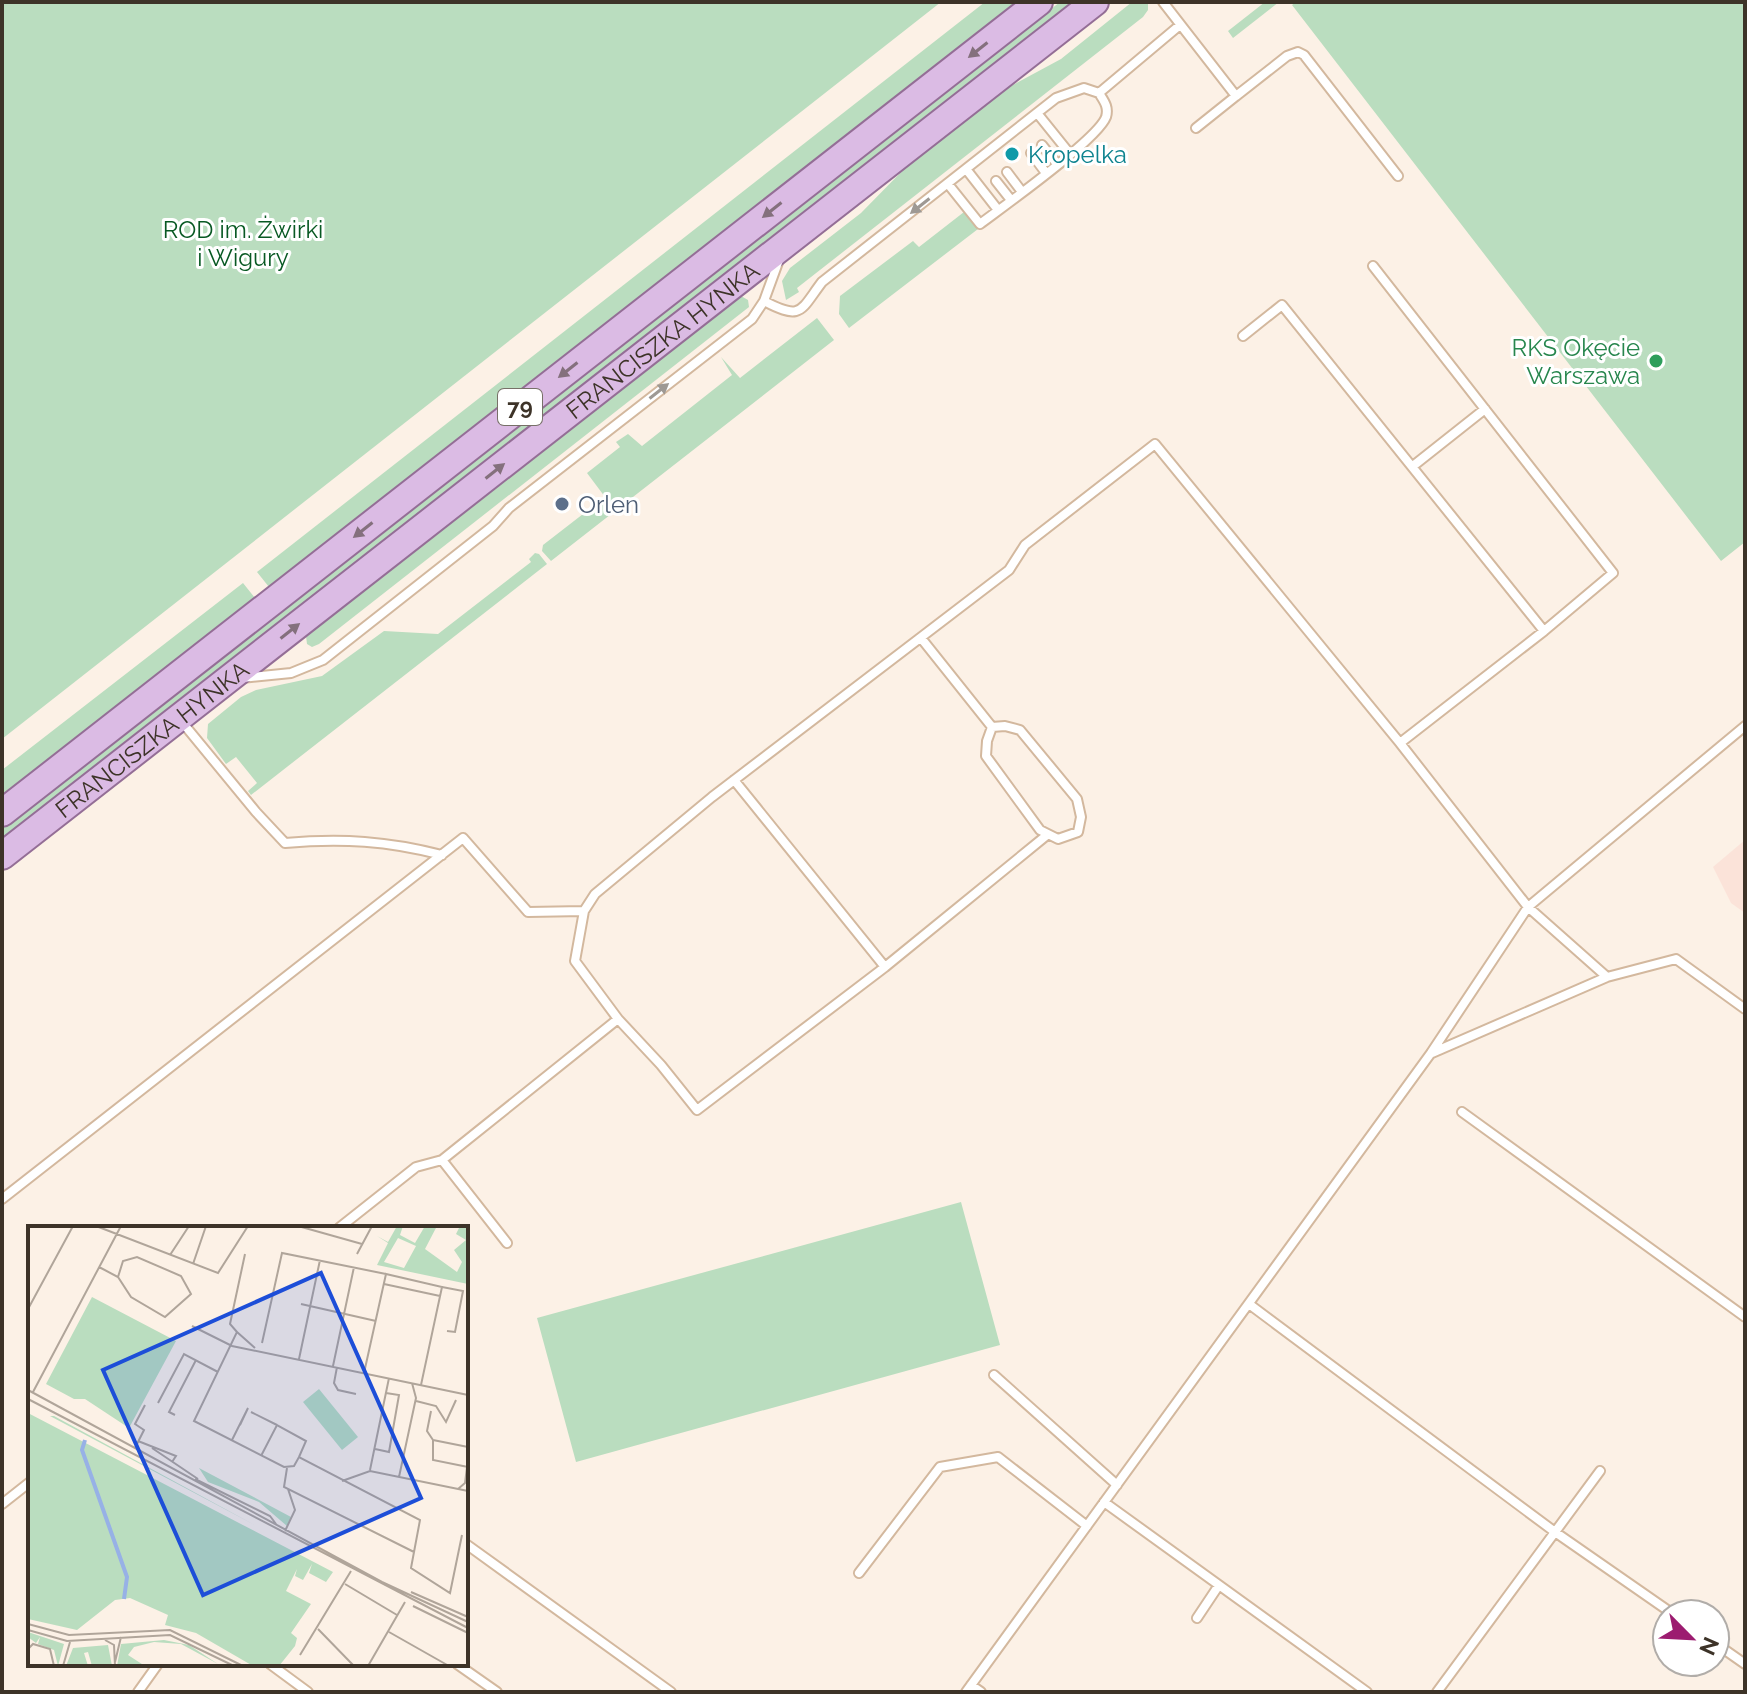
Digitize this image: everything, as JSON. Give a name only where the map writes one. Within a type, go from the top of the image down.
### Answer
[{"type":"main road","name":"FRANCISZKA HYNKA","points":[[2,813],[1039,2]]},
{"type":"main road","name":"FRANCISZKA HYNKA","points":[[2,856],[1095,2]]},
{"type":"lane","points":[[1163,2],[1236,96]]},
{"type":"lane","points":[[1099,93],[1180,25]]},
{"type":"lane","points":[[1196,128],[1287,56],[1298,52],[1304,55],[1398,176]]},
{"type":"lane","points":[[764,301],[798,313],[808,305],[822,282],[966,169],[1016,134],[1056,98],[1084,88],[1099,93],[1107,106],[1106,116],[1095,134],[980,224],[948,184]]},
{"type":"lane","points":[[1037,113],[1070,154]]},
{"type":"lane","points":[[1042,145],[1057,164]]},
{"type":"lane","points":[[1031,153],[1046,173]]},
{"type":"lane","points":[[966,169],[998,210]]},
{"type":"lane","points":[[1007,172],[1022,192]]},
{"type":"lane","points":[[996,181],[1011,200]]},
{"type":"lane","points":[[229,679],[291,673],[323,660],[493,526],[509,508],[752,319],[764,301],[784,245]]},
{"type":"lane","points":[[1373,266],[1613,573],[1400,743]]},
{"type":"lane","points":[[1243,336],[1282,305],[1544,631]]},
{"type":"lane","points":[[1413,466],[1485,409]]},
{"type":"lane","points":[[1047,835],[885,967],[697,1110],[618,1019],[575,961],[584,911],[595,894],[734,780],[1009,570],[1025,545],[1155,444],[1400,743],[1528,907],[1607,977]]},
{"type":"lane","points":[[921,638],[992,727]]},
{"type":"lane","points":[[179,718],[285,843],[344,839],[395,843],[442,855]]},
{"type":"lane","points":[[981,1692],[969,1688],[1431,1053],[1528,907],[1745,726]]},
{"type":"lane","points":[[992,727],[1020,730],[1077,799],[1081,817],[1078,832],[1058,839],[1040,830],[986,756],[992,727]]},
{"type":"lane","points":[[734,780],[885,967]]},
{"type":"lane","points":[[2,1199],[463,838],[528,912],[584,911]]},
{"type":"lane","points":[[1431,1053],[1607,977],[1676,959],[1745,1009]]},
{"type":"lane","points":[[342,1226],[416,1167],[442,1160],[618,1019]]},
{"type":"lane","points":[[1462,1112],[1745,1317]]},
{"type":"lane","points":[[442,1160],[507,1243]]},
{"type":"lane","points":[[1249,1304],[1555,1532],[1651,1599]]},
{"type":"lane","points":[[994,1375],[1117,1485]]},
{"type":"lane","points":[[859,1573],[940,1467],[998,1457],[1087,1526]]},
{"type":"lane","points":[[1437,1692],[1600,1471]]},
{"type":"lane","points":[[2,1504],[28,1484]]},
{"type":"lane","points":[[1104,1502],[1367,1692]]},
{"type":"lane","points":[[468,1545],[671,1692]]},
{"type":"lane","points":[[1197,1618],[1219,1585]]},
{"type":"lane","points":[[138,1692],[157,1666]]},
{"type":"lane","points":[[273,1666],[308,1692]]},
{"type":"lane","points":[[460,1666],[497,1692]]},
{"type":"shaded area","points":[[1745,840],[1745,913],[1731,903],[1713,867]]},
{"type":"green space","name":"ROD im. Żwirki i Wigury","points":[[2,2],[941,2],[2,739]]},
{"type":"green space","points":[[985,2],[1017,2],[269,587],[257,572]]},
{"type":"green space","points":[[1060,2],[1077,2],[2,842],[2,829]]},
{"type":"green space","points":[[1132,2],[1148,2],[1148,10],[1143,17],[797,288],[799,292],[786,300],[782,281],[790,268],[861,213],[912,161],[1011,86],[1061,59]]},
{"type":"green space","points":[[1265,2],[1279,2],[1233,38],[1228,31]]},
{"type":"green space","name":"RKS Okęcie Warszawa","points":[[1296,2],[1745,2],[1745,542],[1721,561],[1292,5]]},
{"type":"green space","points":[[964,212],[978,229],[849,328],[839,314],[840,296],[913,241],[919,247]]},
{"type":"green space","points":[[741,296],[748,300],[749,307],[319,644],[312,647],[307,644],[306,636]]},
{"type":"green space","points":[[817,318],[834,340],[551,561],[542,551],[543,545],[605,497],[587,473],[620,447],[616,442],[628,434],[642,446],[732,375],[721,357],[740,378]]},
{"type":"green space","points":[[535,553],[547,564],[251,795],[248,791],[257,783],[236,757],[226,764],[207,738],[208,724],[241,697],[256,690],[322,676],[384,631],[438,634],[531,562],[529,559]]},
{"type":"green space","points":[[243,583],[255,598],[2,795],[2,770]]},
{"type":"green space","points":[[961,1202],[1000,1345],[576,1462],[537,1318]]},
{"type":"place","name":"Kropelka","points":[[1012,154]]},
{"type":"place","name":"RKS Okęcie Warszawa","points":[[1656,361]]},
{"type":"place","name":"Orlen","points":[[562,504]]}]
